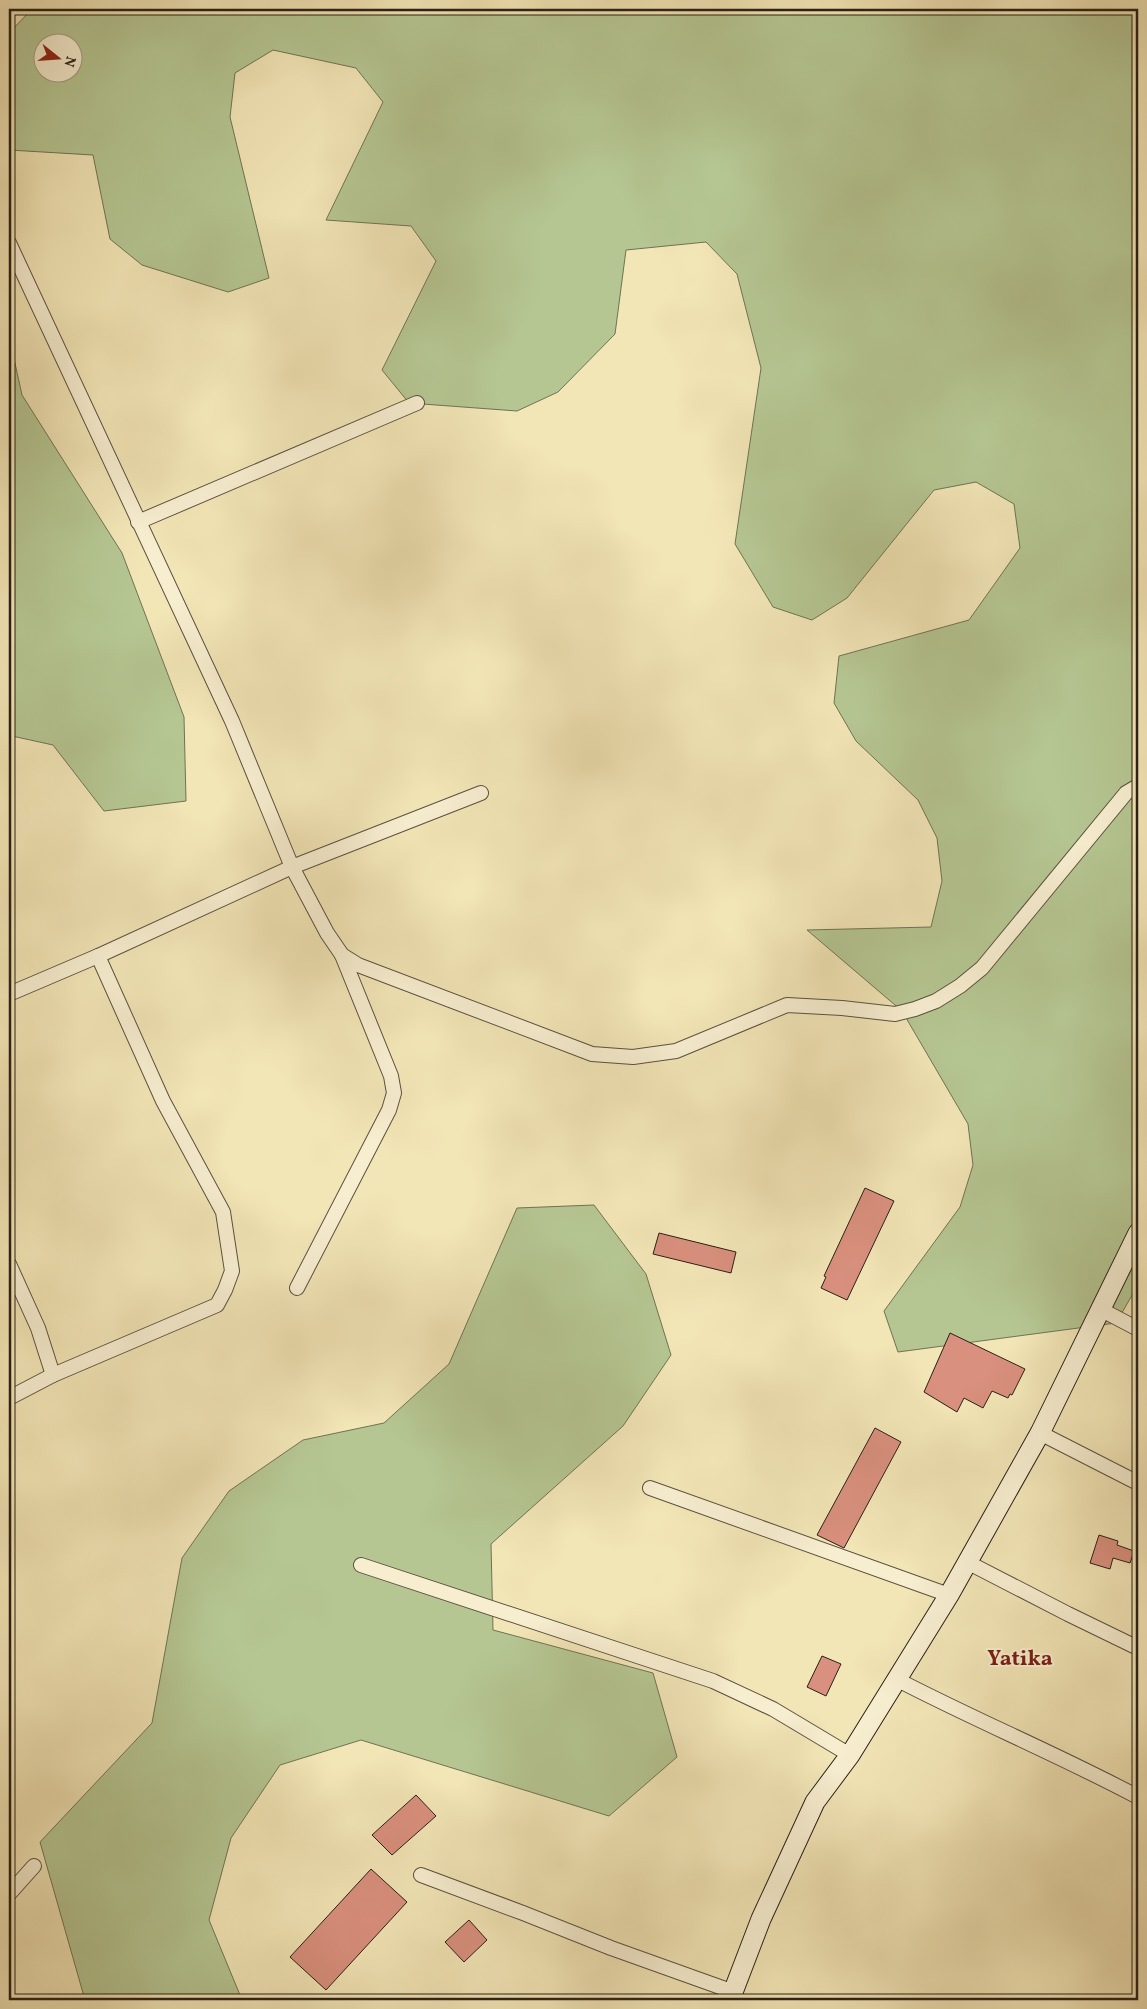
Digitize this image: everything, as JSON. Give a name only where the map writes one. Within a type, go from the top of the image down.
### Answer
[{"type":"main road","points":[[732,1996],[761,1919],[815,1802],[850,1755],[949,1595],[1040,1433],[1138,1233]]},
{"type":"street","points":[[9,243],[232,721],[292,866],[327,933],[342,955],[391,1076],[394,1093],[388,1110],[297,1288]]},
{"type":"street","points":[[138,522],[417,403]]},
{"type":"street","points":[[342,955],[358,965],[592,1054],[633,1057],[676,1051],[787,1005],[842,1008],[895,1014],[916,1009],[936,1001],[960,986],[982,968],[1126,793],[1138,786]]},
{"type":"street","points":[[9,994],[98,956],[292,866],[481,793]]},
{"type":"street","points":[[9,1398],[53,1375],[217,1305],[232,1271],[223,1212],[162,1102],[98,956]]},
{"type":"street","points":[[9,1264],[38,1328],[53,1375]]},
{"type":"street","points":[[1100,1309],[1138,1329]]},
{"type":"street","points":[[1040,1433],[1138,1484]]},
{"type":"street","points":[[650,1488],[949,1595]]},
{"type":"street","points":[[967,1562],[1138,1648]]},
{"type":"street","points":[[361,1565],[713,1681],[773,1708],[850,1755]]},
{"type":"street","points":[[898,1680],[964,1714],[1093,1773],[1138,1796]]},
{"type":"street","points":[[9,1894],[34,1866]]},
{"type":"street","points":[[421,1875],[523,1913],[732,1996]]},
{"type":"green space","points":[[32,9],[1138,9],[1138,1285],[1116,1323],[898,1352],[884,1311],[960,1207],[973,1165],[968,1124],[902,1011],[807,930],[931,927],[942,881],[937,838],[918,800],[856,741],[834,703],[839,656],[969,620],[1020,548],[1014,504],[976,482],[934,490],[847,598],[812,620],[773,607],[735,544],[761,368],[737,274],[706,242],[626,250],[615,334],[558,392],[517,411],[409,403],[382,370],[436,261],[411,226],[326,220],[383,102],[356,68],[273,50],[235,73],[230,117],[269,278],[228,292],[142,265],[110,239],[93,155],[9,150],[9,33]]},
{"type":"green space","points":[[9,336],[22,395],[122,553],[184,717],[186,801],[104,811],[53,745],[12,736],[9,743]]},
{"type":"green space","points":[[594,1205],[646,1274],[671,1355],[623,1426],[491,1544],[493,1630],[653,1673],[677,1757],[609,1816],[361,1740],[280,1765],[231,1838],[209,1920],[242,2000],[85,2000],[40,1842],[152,1723],[182,1558],[229,1491],[303,1440],[384,1423],[449,1364],[517,1208]]},
{"type":"building","points":[[865,1188],[894,1201],[847,1300],[821,1288],[826,1277],[824,1276]]},
{"type":"building","points":[[659,1233],[736,1252],[731,1273],[653,1254]]},
{"type":"building","points":[[950,1333],[1025,1369],[1012,1395],[1010,1394],[1008,1398],[992,1391],[983,1408],[964,1398],[957,1412],[924,1392]]},
{"type":"building","points":[[875,1428],[901,1442],[844,1548],[817,1535]]},
{"type":"building","points":[[1099,1535],[1118,1541],[1117,1545],[1134,1551],[1130,1563],[1113,1558],[1110,1569],[1090,1563]]},
{"type":"building","points":[[822,1656],[841,1664],[826,1696],[807,1687]]},
{"type":"building","points":[[416,1795],[436,1816],[392,1855],[372,1835]]},
{"type":"building","points":[[371,1869],[407,1902],[326,1990],[290,1957]]},
{"type":"building","points":[[469,1920],[487,1940],[464,1962],[445,1942]]},
{"type":"district","name":"Yatika","points":[[1020,1657]]}]
